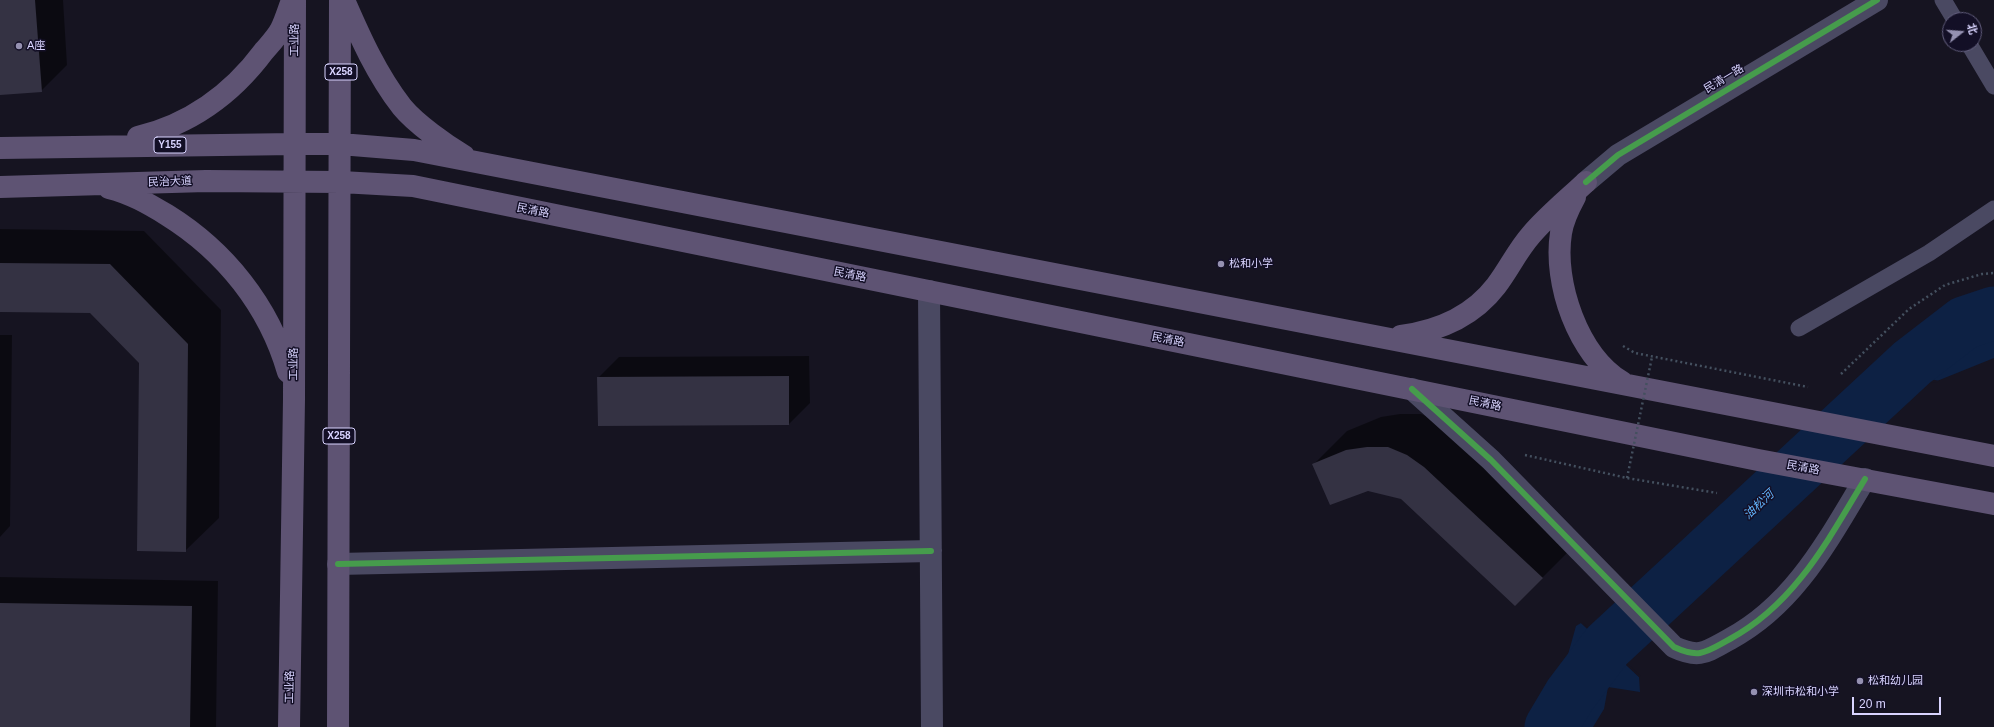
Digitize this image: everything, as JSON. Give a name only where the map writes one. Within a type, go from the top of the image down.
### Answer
[{"type":"main road","points":[[106,146],[162,131],[200,113],[231,88],[258,60],[281,29],[292,0]]},
{"type":"main road","name":"工业路","points":[[289,727],[294,399],[295,0]]},
{"type":"main road","name":"X258","points":[[338,727],[341,182],[340,0]]},
{"type":"main road","points":[[344,0],[369,55],[403,108],[452,149],[472,161]]},
{"type":"main road","points":[[340,144],[407,149],[472,161],[1624,383],[1909,441],[1994,456]]},
{"type":"main road","name":"Y155","points":[[0,148],[340,144]]},
{"type":"main road","name":"民治大道","points":[[0,187],[206,180],[341,182]]},
{"type":"main road","name":"民清路","points":[[341,182],[413,186],[1758,460],[1994,504]]},
{"type":"main road","points":[[1386,337],[1420,333],[1461,318],[1496,286],[1518,251],[1532,234],[1586,182]]},
{"type":"main road","points":[[1586,182],[1566,213],[1561,232],[1559,257],[1564,286],[1580,334],[1592,354],[1602,367],[1624,383]]},
{"type":"main road","points":[[94,185],[120,191],[150,205],[187,228],[223,259],[244,283],[264,314],[279,344],[288,371],[294,399]]},
{"type":"street","name":"民清一路","points":[[1586,182],[1618,155],[1877,0]]},
{"type":"street","points":[[929,291],[932,727]]},
{"type":"street","points":[[1412,389],[1491,460],[1674,646],[1689,654],[1706,652],[1747,630],[1767,615],[1790,593],[1833,533],[1865,479]]},
{"type":"street","points":[[338,564],[931,551]]},
{"type":"lane","points":[[1943,0],[1950,12]]},
{"type":"lane","points":[[1974,52],[1994,86]]},
{"type":"lane","points":[[1799,328],[1929,253],[1994,209]]},
{"type":"path","points":[[1841,374],[1909,309],[1939,289],[1960,280],[1982,274],[1994,273]]},
{"type":"path","points":[[1619,344],[1634,353],[1808,387]]},
{"type":"path","points":[[1627,478],[1652,357]]},
{"type":"path","points":[[1523,455],[1627,478],[1717,493]]},
{"type":"water","points":[[1994,289],[1994,358],[1937,381],[1885,370],[1936,325],[1975,297]]},
{"type":"water","points":[[1581,623],[1639,677],[1640,692],[1608,687],[1604,709],[1593,727],[1538,727],[1557,694],[1576,626]]},
{"type":"pier","points":[[1883,370],[1940,381],[1936,383],[1885,372]]},
{"type":"pier","points":[[1582,622],[1641,676],[1639,677],[1581,623]]},
{"type":"building","name":"A座","points":[[0,0],[35,0],[42,92],[0,95]]},
{"type":"building","points":[[0,263],[110,264],[188,344],[186,552],[137,551],[139,363],[90,313],[0,312]]},
{"type":"building","points":[[789,376],[789,425],[598,426],[597,377]]},
{"type":"building","points":[[1367,447],[1388,447],[1407,455],[1424,467],[1543,578],[1515,606],[1401,499],[1368,491],[1330,505],[1312,464],[1346,450]]},
{"type":"building","points":[[0,603],[192,606],[190,727],[0,727]]},
{"type":"waterway","name":"油松河","points":[[1551,727],[1570,695],[1607,646],[1912,363],[1964,323],[1994,313]]},
{"type":"cycle path","points":[[1586,182],[1618,155],[1877,0]]},
{"type":"cycle path","points":[[1412,389],[1491,460],[1674,647],[1690,653],[1709,650],[1730,639],[1753,625],[1773,608],[1792,589],[1808,569],[1865,479]]},
{"type":"cycle path","points":[[338,564],[931,551]]},
{"type":"place","name":"A座","points":[[19,46]]},
{"type":"place","name":"松和小学","points":[[1221,264]]},
{"type":"place","name":"松和幼儿园","points":[[1860,681]]},
{"type":"place","name":"深圳市松和小学","points":[[1754,692]]}]
